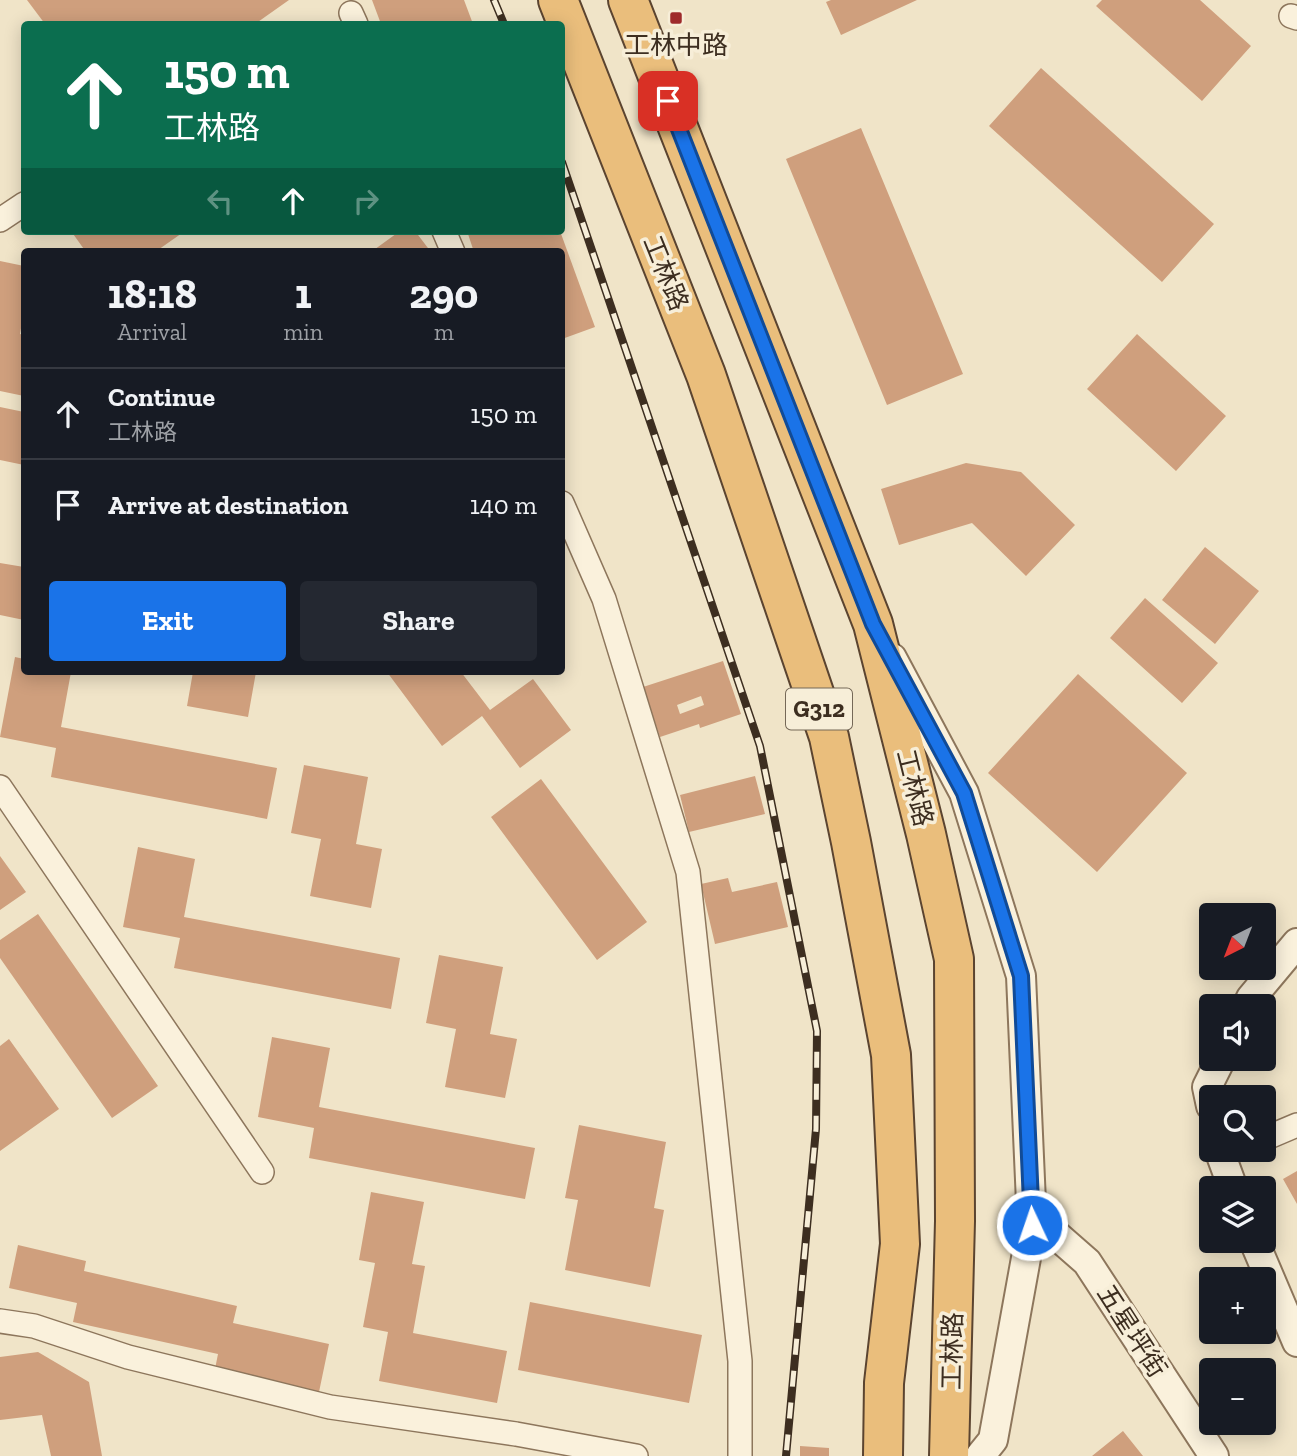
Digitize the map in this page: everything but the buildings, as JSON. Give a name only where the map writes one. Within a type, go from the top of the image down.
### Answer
[{"type":"highway","name":"工林路","points":[[558,0],[706,375],[829,737],[891,1055],[900,1244],[884,1383],[883,1456]]},
{"type":"highway","name":"工林路","points":[[628,0],[873,624],[926,834],[954,959],[955,1221],[949,1456]]},
{"type":"street","points":[[0,220],[21,206]]},
{"type":"street","points":[[565,510],[604,599],[688,872],[740,1361],[740,1456]]},
{"type":"street","points":[[873,624],[964,793],[1021,976],[1032,1225],[993,1440],[980,1456]]},
{"type":"street","points":[[0,787],[262,1172]]},
{"type":"street","points":[[1254,994],[1297,943]]},
{"type":"street","points":[[1276,1134],[1297,1125]]},
{"type":"street","name":"五星坪街","points":[[1032,1225],[1055,1234],[1087,1262],[1214,1456]]},
{"type":"street","points":[[1259,1253],[1297,1342]]},
{"type":"street","points":[[0,1321],[34,1326],[128,1357],[330,1407],[516,1434],[636,1456]]},
{"type":"railway","points":[[494,0],[503,21]]},
{"type":"railway","points":[[565,171],[760,746],[817,1031],[816,1129],[786,1456]]},
{"type":"place","name":"工林中路","points":[[676,18]]},
{"type":"route","points":[[668,101],[873,624],[964,793],[1021,976],[1032,1225]]}]
